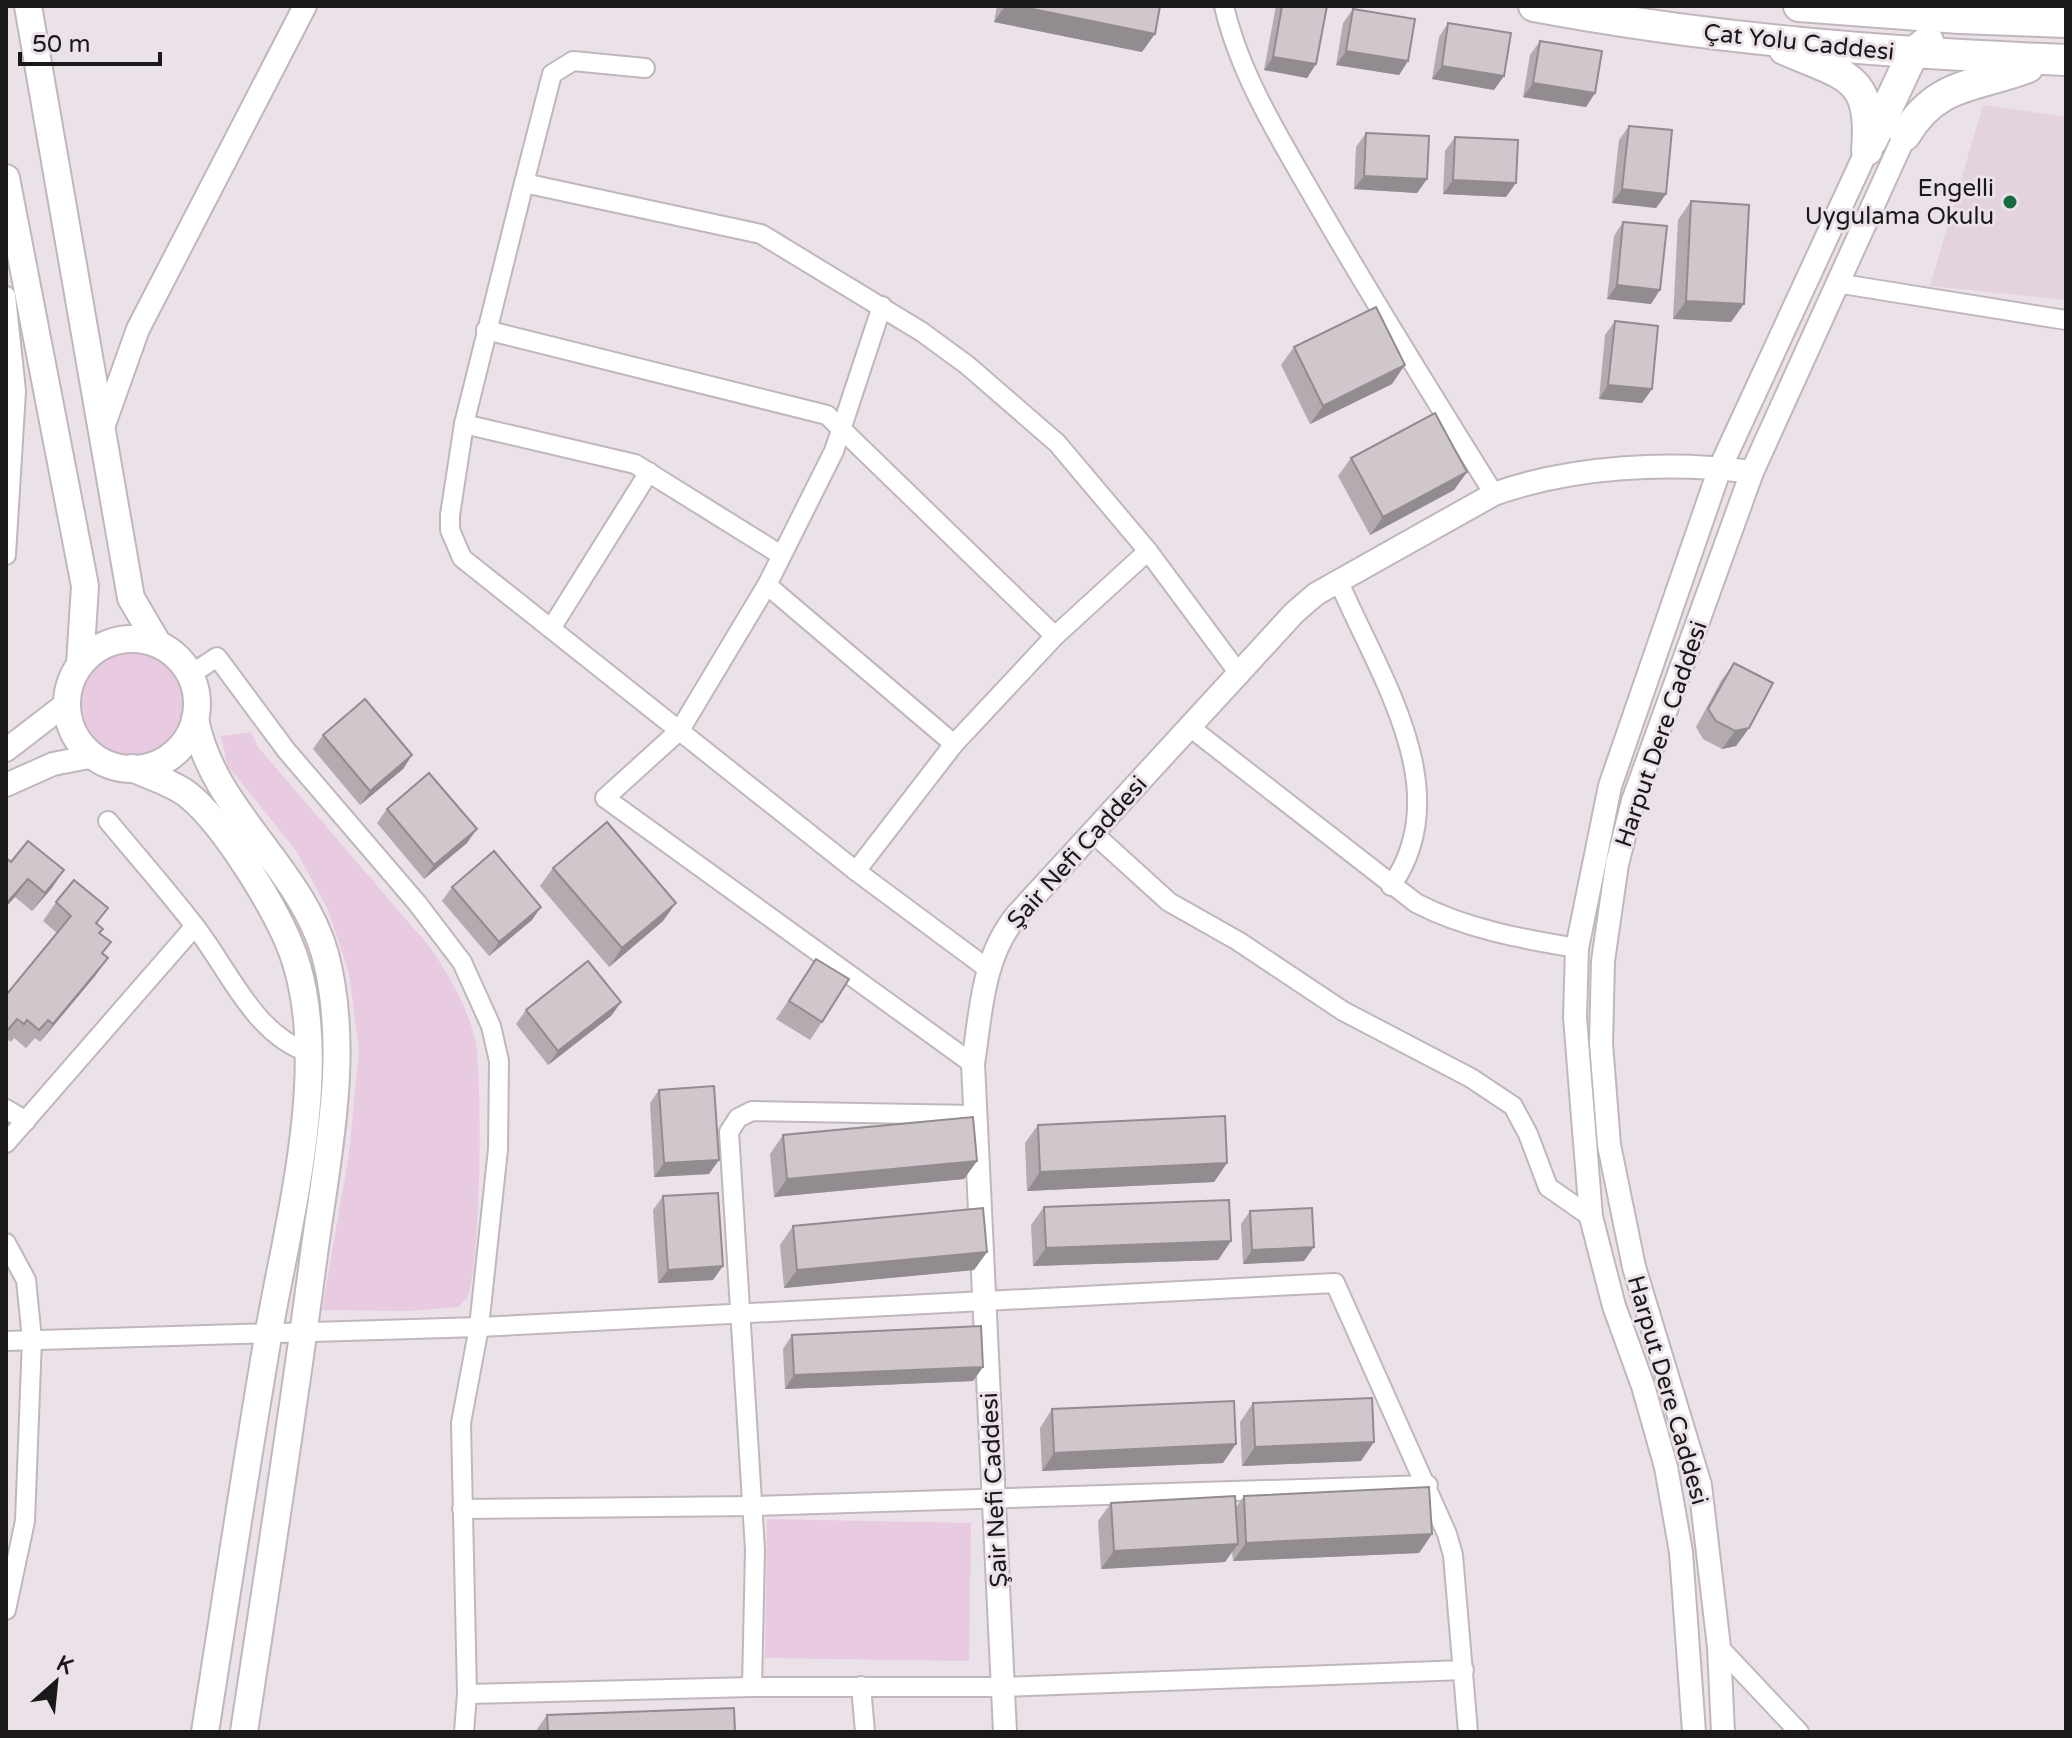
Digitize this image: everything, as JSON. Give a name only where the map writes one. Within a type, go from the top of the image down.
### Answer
[{"type":"highway","name":"Çat Yolu Caddesi","points":[[1534,6],[1642,26],[1757,38],[1913,53],[2056,60]]},
{"type":"highway","name":"Çat Yolu Caddesi","points":[[1799,6],[1959,18],[2066,22]]},
{"type":"highway","points":[[1867,150],[1913,53],[1959,18]]},
{"type":"highway","points":[[1757,38],[1842,72],[1866,100],[1870,120],[1867,150]]},
{"type":"highway","points":[[1905,135],[1914,120],[1958,86],[2056,60]]},
{"type":"main road","points":[[28,6],[131,598],[158,644]]},
{"type":"main road","points":[[6,178],[85,586],[80,664]]},
{"type":"main road","points":[[195,719],[186,739],[171,756],[153,765],[132,768],[112,765],[94,756],[79,742],[70,723],[67,703],[70,683],[80,664],[94,650],[114,641],[136,639],[158,644],[177,657],[190,675],[197,696],[195,719],[201,750],[239,812],[293,885],[324,953],[337,1032],[333,1109],[304,1332],[244,1732]]},
{"type":"main road","points":[[132,768],[186,794],[222,833],[279,921],[297,966],[307,1017],[307,1091],[296,1185],[205,1732]]},
{"type":"street","points":[[101,435],[138,329],[305,6]]},
{"type":"street","points":[[1224,6],[1238,53],[1291,157],[1384,318],[1494,494]]},
{"type":"street","points":[[645,68],[573,61],[552,74],[464,424],[450,515],[454,545],[476,571],[552,627],[856,871],[988,969]]},
{"type":"street","name":"Harput Dere Caddesi","points":[[1723,1732],[1719,1647],[1700,1485],[1634,1267],[1609,1145],[1601,1043],[1603,961],[1617,864],[1633,801],[1752,472],[1905,135]]},
{"type":"street","name":"Harput Dere Caddesi","points":[[1694,1732],[1681,1552],[1666,1467],[1614,1306],[1591,1217],[1575,1017],[1577,948],[1610,786],[1720,468],[1867,150]]},
{"type":"street","points":[[524,183],[761,234],[882,306],[967,365],[1057,443],[1148,551],[1240,675]]},
{"type":"street","points":[[1836,283],[2066,320]]},
{"type":"street","points":[[6,296],[16,391],[6,555]]},
{"type":"street","points":[[882,306],[843,427],[767,585],[680,730],[605,798],[973,1064]]},
{"type":"street","points":[[486,330],[818,411],[843,427],[1055,636]]},
{"type":"street","points":[[464,424],[623,460],[649,472],[781,555]]},
{"type":"street","name":"Şair Nefi Caddesi","points":[[1005,1732],[973,1064],[988,969],[1008,926],[1294,613],[1316,594],[1494,494],[1556,475],[1720,468],[1752,472]]},
{"type":"street","points":[[552,627],[649,472]]},
{"type":"street","points":[[856,871],[954,744],[1055,636],[1148,551]]},
{"type":"street","points":[[1339,582],[1399,717],[1417,778],[1417,829],[1409,856],[1391,886]]},
{"type":"street","points":[[767,585],[954,744]]},
{"type":"street","points":[[190,675],[217,657],[286,750],[417,903],[462,962],[478,991],[496,1049],[500,1098],[479,1327],[461,1423],[467,1694],[464,1732]]},
{"type":"street","points":[[6,750],[67,703]]},
{"type":"street","points":[[1191,728],[1391,886],[1439,915],[1522,939],[1577,948]]},
{"type":"street","points":[[6,785],[53,764],[94,756]]},
{"type":"street","points":[[108,821],[195,926],[266,1027],[286,1043],[307,1052]]},
{"type":"street","points":[[1094,834],[1169,902],[1238,941],[1343,1011],[1471,1078],[1513,1106],[1528,1134],[1548,1187],[1591,1217]]},
{"type":"street","points":[[6,1143],[195,926]]},
{"type":"street","points":[[6,1109],[26,1121]]},
{"type":"street","points":[[752,1687],[753,1506],[729,1132],[738,1118],[752,1111],[974,1115]]},
{"type":"street","points":[[6,1243],[26,1280],[32,1339],[25,1521],[6,1610]]},
{"type":"street","points":[[6,1341],[479,1327],[1335,1283],[1428,1485],[1453,1555],[1468,1732]]},
{"type":"street","points":[[462,1509],[753,1506],[1428,1485]]},
{"type":"street","points":[[1719,1647],[1799,1732]]},
{"type":"street","points":[[467,1694],[752,1687],[1003,1687],[1464,1670]]},
{"type":"street","points":[[861,1686],[865,1732]]},
{"type":"shaded area","name":"Engelli Uygulama Okulu","points":[[1983,105],[2066,117],[2066,300],[1930,286]]},
{"type":"shaded area","points":[[134,647],[155,651],[172,663],[184,680],[188,701],[184,722],[172,739],[155,751],[134,755],[113,751],[96,739],[84,722],[80,701],[84,680],[96,663],[113,651]]},
{"type":"shaded area","points":[[251,732],[258,747],[429,946],[467,1014],[478,1059],[478,1212],[472,1280],[467,1298],[458,1307],[409,1311],[322,1310],[349,1154],[359,1050],[349,973],[328,910],[297,852],[227,765],[221,736]]},
{"type":"shaded area","points":[[767,1519],[971,1523],[969,1661],[765,1658]]},
{"type":"building","points":[[1018,6],[1160,6],[1155,34]]},
{"type":"building","points":[[1282,6],[1327,6],[1316,64],[1273,57]]},
{"type":"building","points":[[1353,9],[1415,19],[1408,61],[1346,51]]},
{"type":"building","points":[[1448,23],[1511,33],[1504,76],[1442,66]]},
{"type":"building","points":[[1540,41],[1602,51],[1595,93],[1533,83]]},
{"type":"building","points":[[1629,126],[1672,130],[1666,194],[1622,189]]},
{"type":"building","points":[[1366,133],[1429,136],[1427,179],[1364,176]]},
{"type":"building","points":[[1455,137],[1518,140],[1516,183],[1453,180]]},
{"type":"building","points":[[1691,201],[1749,205],[1744,304],[1686,301]]},
{"type":"building","points":[[1623,222],[1667,226],[1660,290],[1617,285]]},
{"type":"building","points":[[1376,307],[1405,365],[1323,406],[1294,347]]},
{"type":"building","points":[[1615,321],[1658,326],[1652,389],[1608,385]]},
{"type":"building","points":[[1435,413],[1467,472],[1383,517],[1351,458]]},
{"type":"building","points":[[1734,663],[1773,683],[1749,728],[1735,731],[1716,721],[1708,709]]},
{"type":"building","points":[[365,699],[412,755],[370,791],[323,735]]},
{"type":"building","points":[[429,773],[477,829],[434,865],[387,809]]},
{"type":"building","points":[[607,822],[676,903],[622,948],[553,868]]},
{"type":"building","points":[[28,841],[64,870],[45,893],[28,879],[6,904],[6,858],[11,862]]},
{"type":"building","points":[[494,851],[541,907],[499,942],[452,887]]},
{"type":"building","points":[[74,880],[108,908],[96,923],[103,929],[99,933],[111,942],[102,953],[108,958],[53,1024],[48,1020],[39,1030],[27,1020],[24,1024],[17,1019],[6,1032],[6,995],[71,916],[56,902]]},
{"type":"building","points":[[816,959],[849,979],[822,1022],[789,1001]]},
{"type":"building","points":[[588,961],[621,1002],[558,1051],[526,1010]]},
{"type":"building","points":[[714,1086],[719,1160],[664,1163],[659,1090]]},
{"type":"building","points":[[1225,1116],[1227,1163],[1040,1172],[1038,1125]]},
{"type":"building","points":[[973,1117],[977,1161],[787,1179],[783,1135]]},
{"type":"building","points":[[718,1193],[723,1266],[668,1270],[663,1196]]},
{"type":"building","points":[[1229,1200],[1231,1241],[1046,1248],[1044,1207]]},
{"type":"building","points":[[983,1208],[987,1252],[797,1270],[793,1226]]},
{"type":"building","points":[[1312,1208],[1314,1247],[1252,1250],[1250,1211]]},
{"type":"building","points":[[981,1326],[983,1367],[794,1375],[792,1335]]},
{"type":"building","points":[[1372,1398],[1374,1442],[1255,1447],[1253,1403]]},
{"type":"building","points":[[1234,1401],[1236,1444],[1054,1453],[1052,1409]]},
{"type":"building","points":[[1429,1487],[1432,1534],[1246,1543],[1244,1496]]},
{"type":"building","points":[[1235,1496],[1238,1544],[1114,1551],[1111,1503]]},
{"type":"building","points":[[734,1708],[735,1732],[548,1732],[547,1715]]},
{"type":"place","name":"Engelli Uygulama Okulu","points":[[2010,202]]}]
